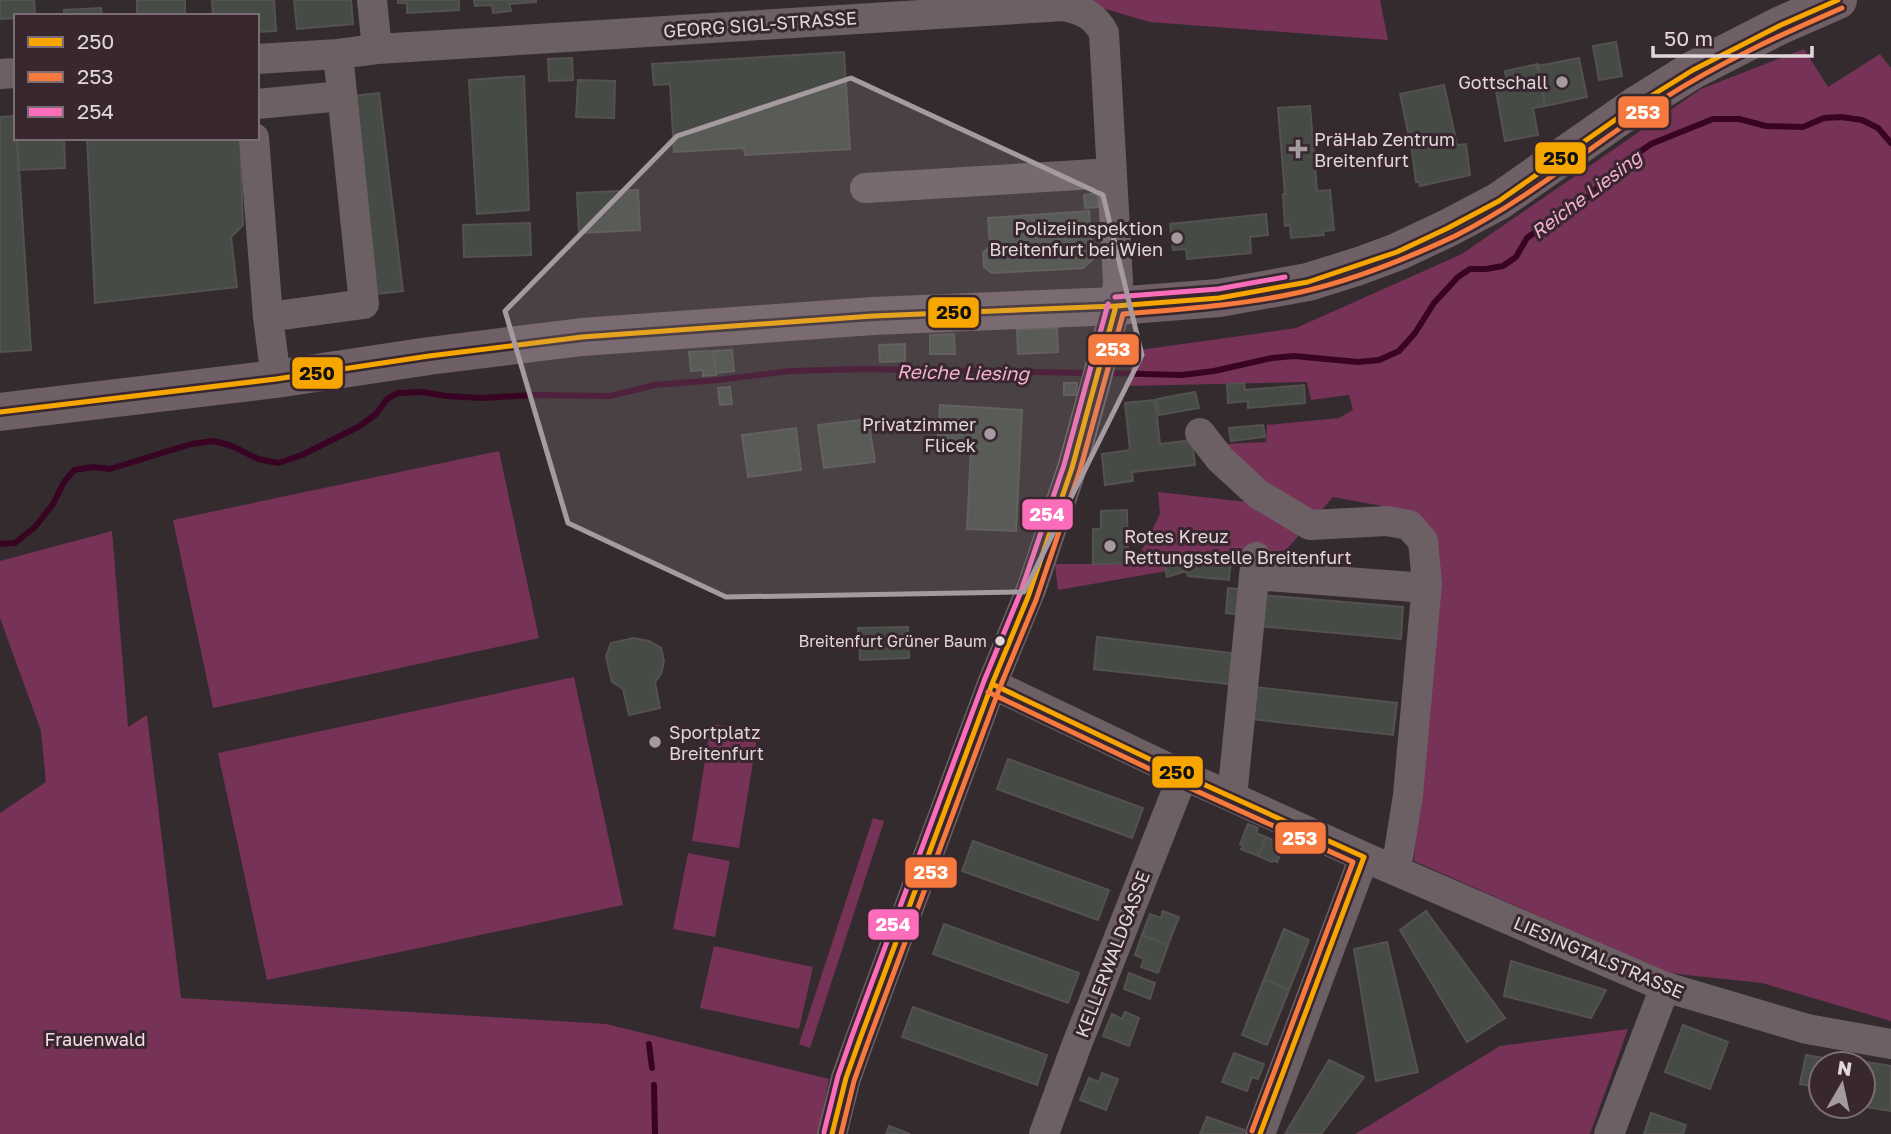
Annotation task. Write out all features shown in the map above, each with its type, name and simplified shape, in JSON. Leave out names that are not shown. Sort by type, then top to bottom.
[{"type":"main road","points":[[0,412],[276,379],[582,337],[873,316],[1116,306],[1219,298],[1308,282],[1397,251],[1499,201],[1635,106],[1693,70],[1781,25],[1838,0]]},
{"type":"street","points":[[372,0],[377,49]]},
{"type":"street","name":"GEORG SIGL-STRASSE","points":[[259,59],[377,49],[1064,6],[1079,9],[1100,24],[1104,33],[1112,173],[1118,281],[1116,306],[1072,468],[1031,587],[992,684],[845,1078],[832,1134]]},
{"type":"street","points":[[268,317],[364,304],[338,54]]},
{"type":"street","points":[[259,104],[342,96]]},
{"type":"street","points":[[254,140],[268,317],[276,379]]},
{"type":"street","points":[[865,188],[1112,173]]},
{"type":"street","points":[[1200,433],[1220,459],[1258,494],[1310,525],[1387,521],[1409,525],[1423,541],[1426,587],[1408,795],[1396,870]]},
{"type":"street","points":[[1232,797],[1255,566],[1426,587]]},
{"type":"street","name":"LIESINGTALSTRASSE","points":[[992,684],[1364,858],[1665,987],[1807,1029],[1891,1044]]},
{"type":"street","name":"KELLERWALDGASSE","points":[[1044,1134],[1183,775]]},
{"type":"street","points":[[1260,1134],[1364,858]]},
{"type":"street","points":[[1609,1134],[1665,987]]},
{"type":"highlighted area","points":[[851,78],[1103,195],[1142,355],[1024,592],[726,597],[568,523],[505,311],[677,136]]},
{"type":"green space","points":[[1074,0],[1380,0],[1388,40],[1150,22]]},
{"type":"green space","points":[[1804,49],[1828,87],[1880,54],[1891,68],[1891,1021],[1762,983],[1668,973],[1414,861],[1436,547],[1404,510],[1333,497],[1286,550],[1058,590],[1055,564],[1135,564],[1160,514],[1158,492],[1256,503],[1226,444],[1266,442],[1267,425],[1339,418],[1353,410],[1349,395],[1311,400],[1307,382],[1129,386],[1133,351],[1296,328],[1462,254],[1701,89]]},
{"type":"green space","points":[[499,451],[539,638],[213,708],[173,520]]},
{"type":"green space","name":"Frauenwald","points":[[112,531],[128,727],[147,715],[181,998],[606,1024],[829,1079],[818,1134],[0,1134],[0,813],[46,782],[41,731],[0,618],[0,561]]},
{"type":"green space","points":[[574,677],[623,905],[267,980],[218,753]]},
{"type":"green space","points":[[711,724],[758,731],[739,848],[692,841]]},
{"type":"green space","points":[[873,818],[884,821],[810,1048],[799,1044]]},
{"type":"green space","points":[[688,853],[730,861],[715,937],[673,929]]},
{"type":"green space","points":[[714,946],[813,967],[799,1029],[700,1008]]},
{"type":"green space","points":[[1628,1029],[1590,1134],[1355,1134],[1500,1046]]},
{"type":"building","points":[[0,0],[34,0],[35,14],[14,14],[14,18],[0,19]]},
{"type":"building","points":[[137,0],[185,0],[185,14],[137,14]]},
{"type":"building","points":[[212,0],[274,0],[276,31],[259,32],[259,14],[213,14]]},
{"type":"building","points":[[294,0],[351,0],[353,24],[297,29]]},
{"type":"building","points":[[398,0],[459,0],[459,10],[407,13],[407,3],[398,3]]},
{"type":"building","points":[[474,0],[536,2],[509,4],[511,11],[493,13],[492,5],[475,6]]},
{"type":"building","points":[[101,8],[102,14],[64,14],[64,10]]},
{"type":"building","points":[[1616,42],[1622,76],[1599,80],[1593,46]]},
{"type":"building","points":[[844,52],[850,149],[745,155],[744,148],[674,152],[670,84],[654,85],[652,64]]},
{"type":"building","points":[[572,58],[573,80],[549,81],[548,59]]},
{"type":"building","name":"Gottschall","points":[[1579,58],[1587,97],[1545,106],[1537,66]]},
{"type":"building","points":[[1538,64],[1545,106],[1533,108],[1538,135],[1505,141],[1495,85],[1507,83],[1505,71]]},
{"type":"building","points":[[524,76],[529,210],[477,214],[469,80]]},
{"type":"building","points":[[578,80],[615,81],[614,118],[576,117]]},
{"type":"building","points":[[1444,85],[1457,145],[1466,144],[1470,175],[1420,186],[1419,182],[1416,182],[1400,94]]},
{"type":"building","points":[[379,93],[403,291],[376,294],[352,96]]},
{"type":"building","name":"PräHab Zentrum Breitenfurt","points":[[1310,106],[1317,191],[1330,190],[1334,230],[1323,231],[1324,235],[1291,238],[1290,225],[1285,226],[1278,108]]},
{"type":"building","points":[[14,116],[31,350],[0,352],[0,117]]},
{"type":"building","points":[[17,140],[64,140],[65,168],[18,170]]},
{"type":"building","points":[[87,140],[240,140],[243,225],[231,237],[237,287],[95,303]]},
{"type":"building","points":[[638,190],[640,230],[579,233],[577,193]]},
{"type":"building","points":[[1097,193],[1098,207],[1085,208],[1084,195]]},
{"type":"building","points":[[1089,211],[1095,257],[1083,268],[992,273],[984,267],[983,253],[990,246],[988,218]]},
{"type":"building","points":[[1266,214],[1268,235],[1250,237],[1251,253],[1187,259],[1186,249],[1173,250],[1170,224]]},
{"type":"building","points":[[530,223],[531,255],[464,257],[463,225]]},
{"type":"building","points":[[1057,328],[1058,352],[1018,354],[1017,330]]},
{"type":"building","points":[[954,334],[955,354],[930,354],[930,335]]},
{"type":"building","points":[[905,344],[905,361],[880,362],[879,345]]},
{"type":"building","points":[[732,350],[734,371],[716,373],[713,351]]},
{"type":"building","points":[[713,351],[716,375],[703,376],[703,370],[691,371],[689,352]]},
{"type":"building","points":[[1064,383],[1077,383],[1076,395],[1064,395]]},
{"type":"building","points":[[1244,383],[1245,390],[1304,385],[1305,403],[1248,408],[1248,401],[1228,403],[1227,384]]},
{"type":"building","points":[[730,387],[732,404],[720,405],[718,388]]},
{"type":"building","points":[[1195,392],[1199,408],[1159,415],[1157,399]]},
{"type":"building","points":[[1155,400],[1160,444],[1192,440],[1195,465],[1132,472],[1133,481],[1105,485],[1102,454],[1130,450],[1125,403]]},
{"type":"building","points":[[940,405],[1022,410],[1016,531],[967,529],[971,450],[937,449]]},
{"type":"building","points":[[868,419],[875,462],[824,468],[818,425]]},
{"type":"building","points":[[1263,425],[1265,437],[1231,441],[1229,428]]},
{"type":"building","points":[[796,428],[801,470],[748,477],[742,435]]},
{"type":"building","name":"Rotes Kreuz Rettungsstelle Breitenfurt","points":[[1127,510],[1128,563],[1093,564],[1093,529],[1101,529],[1101,511]]},
{"type":"building","points":[[1183,556],[1186,571],[1167,577],[1164,561]]},
{"type":"building","points":[[1189,556],[1231,560],[1229,580],[1188,576],[1186,571]]},
{"type":"building","points":[[1228,588],[1246,590],[1243,615],[1226,613]]},
{"type":"building","points":[[1260,595],[1403,607],[1401,639],[1258,626]]},
{"type":"building","points":[[908,627],[909,658],[860,660],[858,628]]},
{"type":"building","points":[[1097,637],[1240,654],[1236,685],[1094,669]]},
{"type":"building","points":[[634,638],[649,641],[661,648],[664,661],[661,674],[655,682],[660,708],[629,715],[623,689],[612,682],[606,656],[611,643]]},
{"type":"building","points":[[1254,687],[1397,703],[1393,735],[1251,719]]},
{"type":"building","points":[[1008,759],[1143,808],[1132,838],[997,789]]},
{"type":"building","points":[[1248,824],[1258,828],[1256,833],[1266,837],[1258,856],[1241,849],[1243,846],[1240,844]]},
{"type":"building","points":[[1266,837],[1275,841],[1277,837],[1286,840],[1277,862],[1258,856]]},
{"type":"building","points":[[973,841],[1109,890],[1098,920],[962,871]]},
{"type":"building","points":[[1163,911],[1179,917],[1168,945],[1142,935],[1150,914],[1161,918]]},
{"type":"building","points":[[1426,911],[1505,1018],[1467,1042],[1400,930]]},
{"type":"building","points":[[944,924],[1079,973],[1068,1003],[933,954]]},
{"type":"building","points":[[1284,929],[1309,940],[1289,990],[1264,979]]},
{"type":"building","points":[[1142,935],[1168,945],[1158,973],[1141,967],[1144,959],[1135,955]]},
{"type":"building","points":[[1387,942],[1418,1072],[1376,1081],[1354,949]]},
{"type":"building","points":[[1511,961],[1606,990],[1591,1018],[1504,996]]},
{"type":"building","points":[[1129,973],[1155,983],[1150,999],[1124,989]]},
{"type":"building","points":[[1264,979],[1289,990],[1267,1045],[1242,1035]]},
{"type":"building","points":[[913,1007],[1047,1055],[1037,1085],[902,1037]]},
{"type":"building","points":[[1125,1012],[1139,1018],[1129,1046],[1103,1036],[1112,1014],[1122,1019]]},
{"type":"building","points":[[1683,1025],[1728,1042],[1710,1089],[1665,1072]]},
{"type":"building","points":[[1234,1053],[1264,1064],[1258,1079],[1252,1077],[1247,1091],[1222,1082]]},
{"type":"building","points":[[1806,1055],[1807,1055],[1807,1085],[1800,1084]]},
{"type":"building","points":[[1329,1060],[1364,1077],[1321,1134],[1285,1134]]},
{"type":"building","points":[[1877,1064],[1891,1066],[1891,1111],[1877,1109]]},
{"type":"building","points":[[1102,1073],[1118,1079],[1106,1110],[1080,1100],[1089,1078],[1099,1082]]},
{"type":"building","points":[[1651,1113],[1686,1125],[1683,1134],[1644,1134]]},
{"type":"building","points":[[1207,1117],[1244,1130],[1243,1134],[1200,1134]]},
{"type":"building","points":[[889,1126],[910,1134],[886,1134]]},
{"type":"waterway","name":"Reiche Liesing","points":[[1106,373],[1182,375],[1294,356],[1358,362],[1379,360],[1399,351],[1415,333],[1434,303],[1458,277],[1470,269],[1503,266],[1516,257],[1527,238],[1560,214],[1584,201],[1619,166],[1651,144],[1713,119],[1739,119],[1766,126],[1803,127],[1824,118],[1841,117],[1862,120],[1878,128],[1891,143]]},
{"type":"waterway","name":"Reiche Liesing","points":[[0,544],[15,543],[35,527],[74,470],[93,467],[110,469],[191,444],[214,441],[232,446],[258,459],[278,463],[302,455],[360,426],[376,414],[387,399],[398,393],[422,392],[482,398],[533,395],[610,396],[655,385],[790,371],[862,369],[1088,373]]},
{"type":"waterway","points":[[649,1044],[652,1068]]},
{"type":"waterway","points":[[654,1085],[655,1134]]},
{"type":"transit line","name":"250","points":[[0,412],[276,379],[582,337],[873,316],[1116,306],[1219,298],[1308,282],[1397,252],[1499,201],[1635,106],[1693,70],[1781,25],[1838,0]]},
{"type":"transit line","name":"253","points":[[841,1134],[854,1081],[868,1042],[1000,687],[1036,600],[1080,470],[1123,314],[1235,303],[1301,292],[1360,275],[1418,253],[1455,236],[1509,205],[1637,116],[1706,73],[1842,8]]},
{"type":"transit line","name":"254","points":[[1115,297],[1218,289],[1285,277]]},
{"type":"transit line","name":"254","points":[[824,1132],[838,1076],[852,1036],[984,681],[1020,594],[1064,465],[1108,304]]},
{"type":"transit line","name":"250","points":[[832,1134],[846,1078],[860,1039],[992,684],[1028,597],[1072,468],[1116,306]]},
{"type":"transit line","name":"250","points":[[992,684],[1364,857]]},
{"type":"transit line","name":"253","points":[[988,692],[1353,862],[1252,1131]]},
{"type":"transit line","name":"250","points":[[1260,1134],[1364,857]]},
{"type":"place","name":"Gottschall","points":[[1562,82]]},
{"type":"place","name":"PräHab Zentrum Breitenfurt","points":[[1298,149]]},
{"type":"place","name":"Polizeiinspektion Breitenfurt bei Wien","points":[[1177,238]]},
{"type":"place","name":"Privatzimmer Flicek","points":[[990,434]]},
{"type":"place","name":"Rotes Kreuz Rettungsstelle Breitenfurt","points":[[1110,546]]},
{"type":"place","name":"Breitenfurt Grüner Baum","points":[[1000,641]]},
{"type":"place","name":"Sportplatz Breitenfurt","points":[[655,742]]}]
